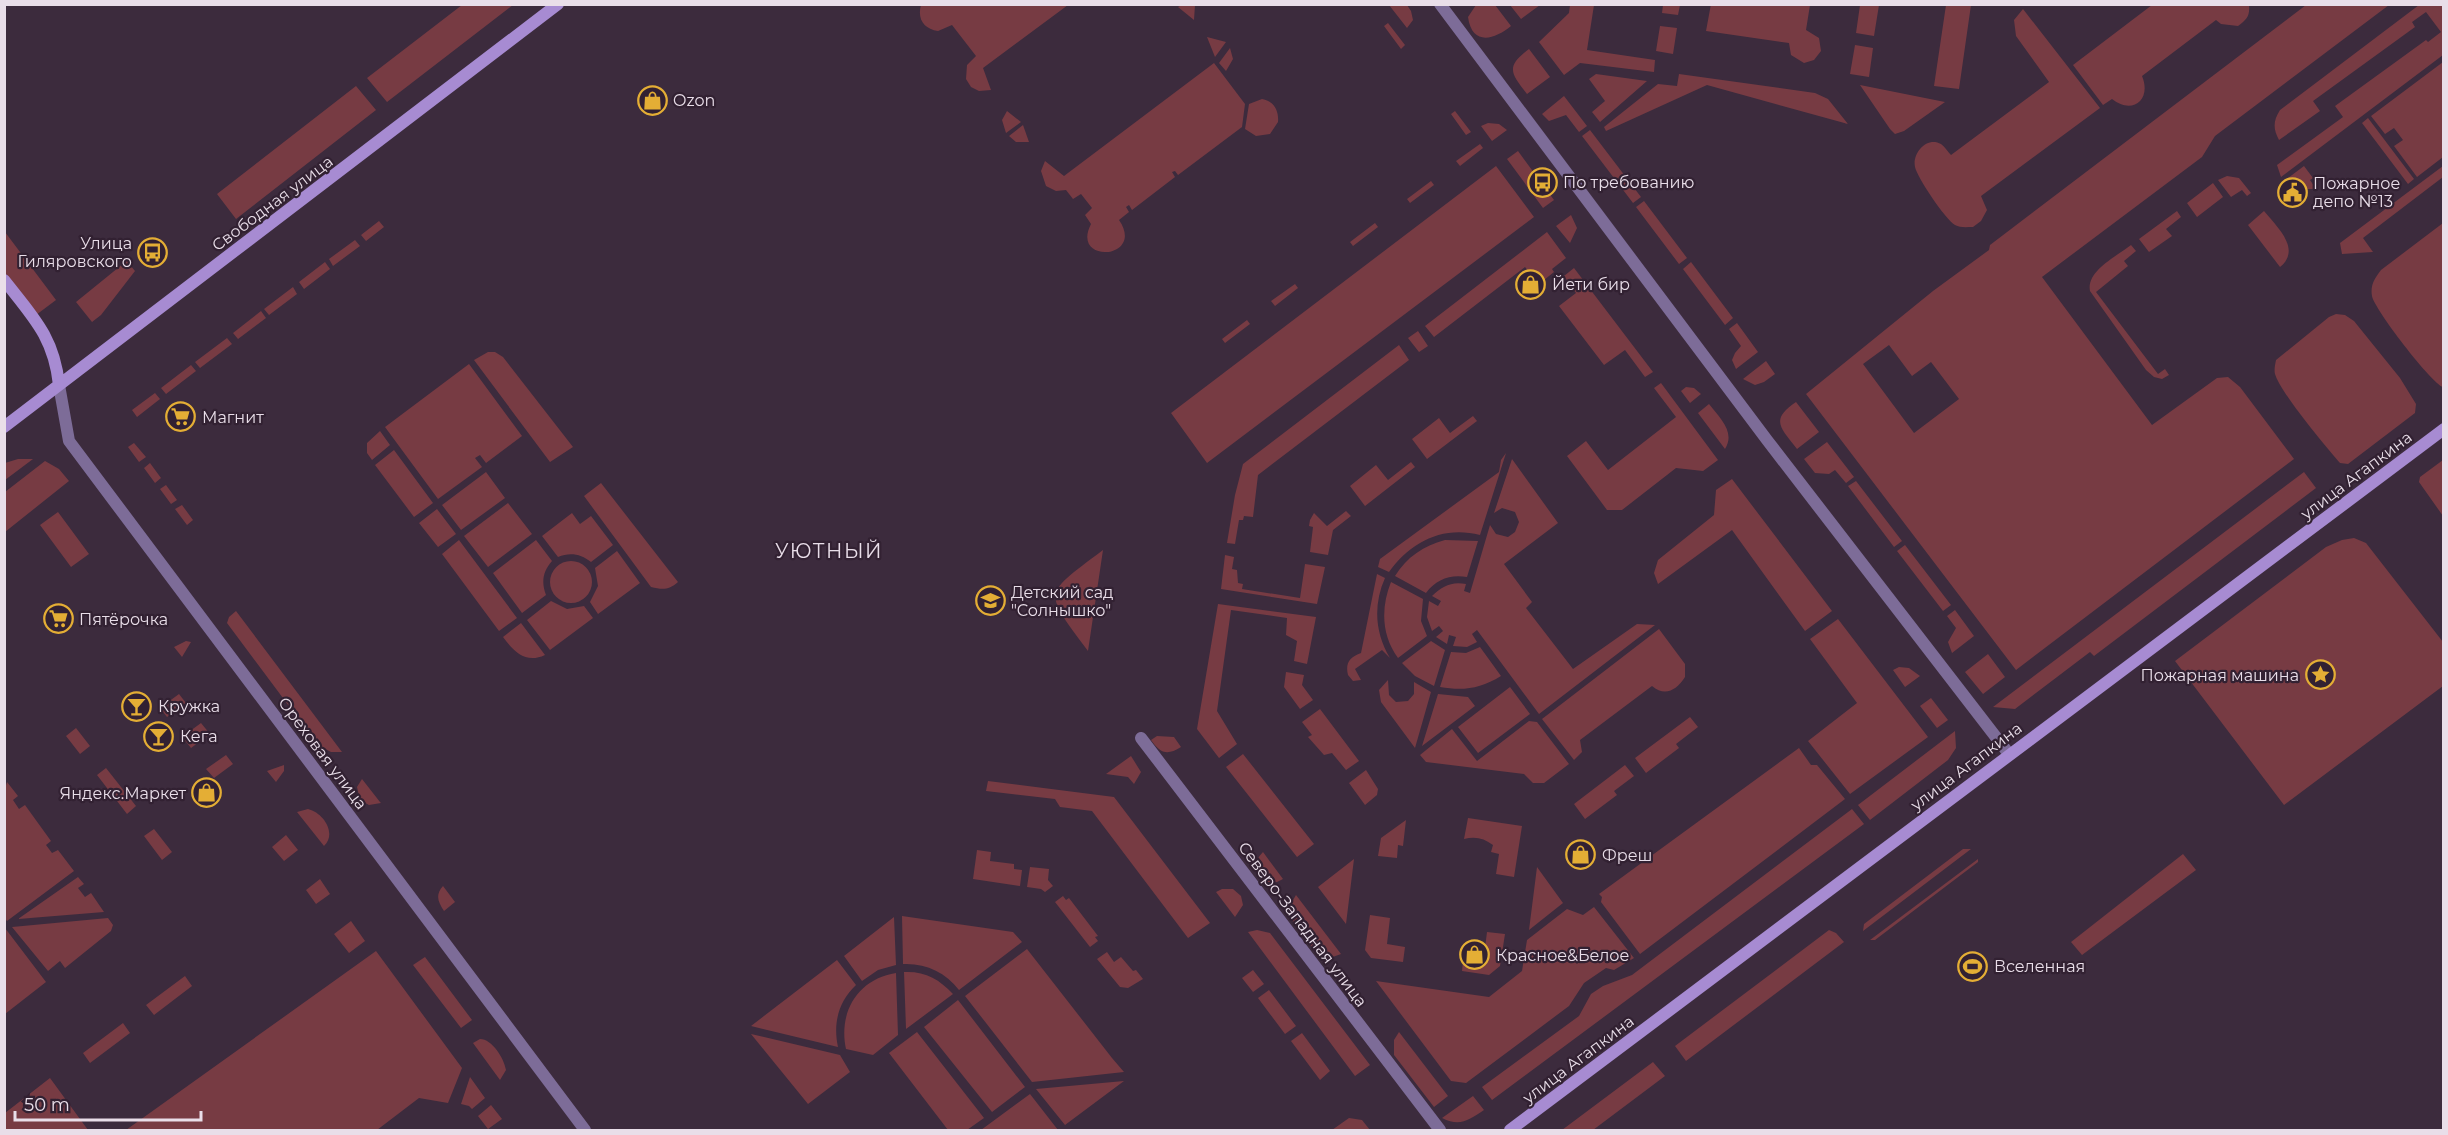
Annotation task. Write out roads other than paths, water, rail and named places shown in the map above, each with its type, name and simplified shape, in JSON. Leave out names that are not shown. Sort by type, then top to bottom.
[{"type":"main road","name":"Свободная улица","points":[[4,427],[558,4]]},
{"type":"main road","points":[[4,280],[47,335],[57,362],[59,385]]},
{"type":"main road","name":"улица Агапкина","points":[[1510,1131],[2444,429]]},
{"type":"street","points":[[1440,4],[1767,440],[2009,754]]},
{"type":"street","name":"Ореховая улица","points":[[59,385],[69,441],[585,1131]]},
{"type":"street","name":"Северо-Западная улица","points":[[1141,738],[1440,1131]]},
{"type":"place","name":"Ozon","points":[[652,100]]},
{"type":"place","name":"По требованию","points":[[1542,182]]},
{"type":"place","name":"Пожарное депо №13","points":[[2292,192]]},
{"type":"place","name":"Улица Гиляровского","points":[[153,252]]},
{"type":"place","name":"Йети бир","points":[[1531,284]]},
{"type":"place","name":"Магнит","points":[[181,417]]},
{"type":"place","name":"Детский сад \"Солнышко\"","points":[[990,601]]},
{"type":"place","name":"Пятёрочка","points":[[58,619]]},
{"type":"place","name":"Пожарная машина","points":[[2320,675]]},
{"type":"place","name":"Кружка","points":[[137,706]]},
{"type":"place","name":"Кега","points":[[159,736]]},
{"type":"place","name":"Яндекс.Маркет","points":[[207,793]]},
{"type":"place","name":"Фреш","points":[[1581,855]]},
{"type":"place","name":"Красное&Белое","points":[[1475,955]]},
{"type":"place","name":"Вселенная","points":[[1973,966]]},
{"type":"district","name":"УЮТНЫЙ","points":[[829,551]]}]
